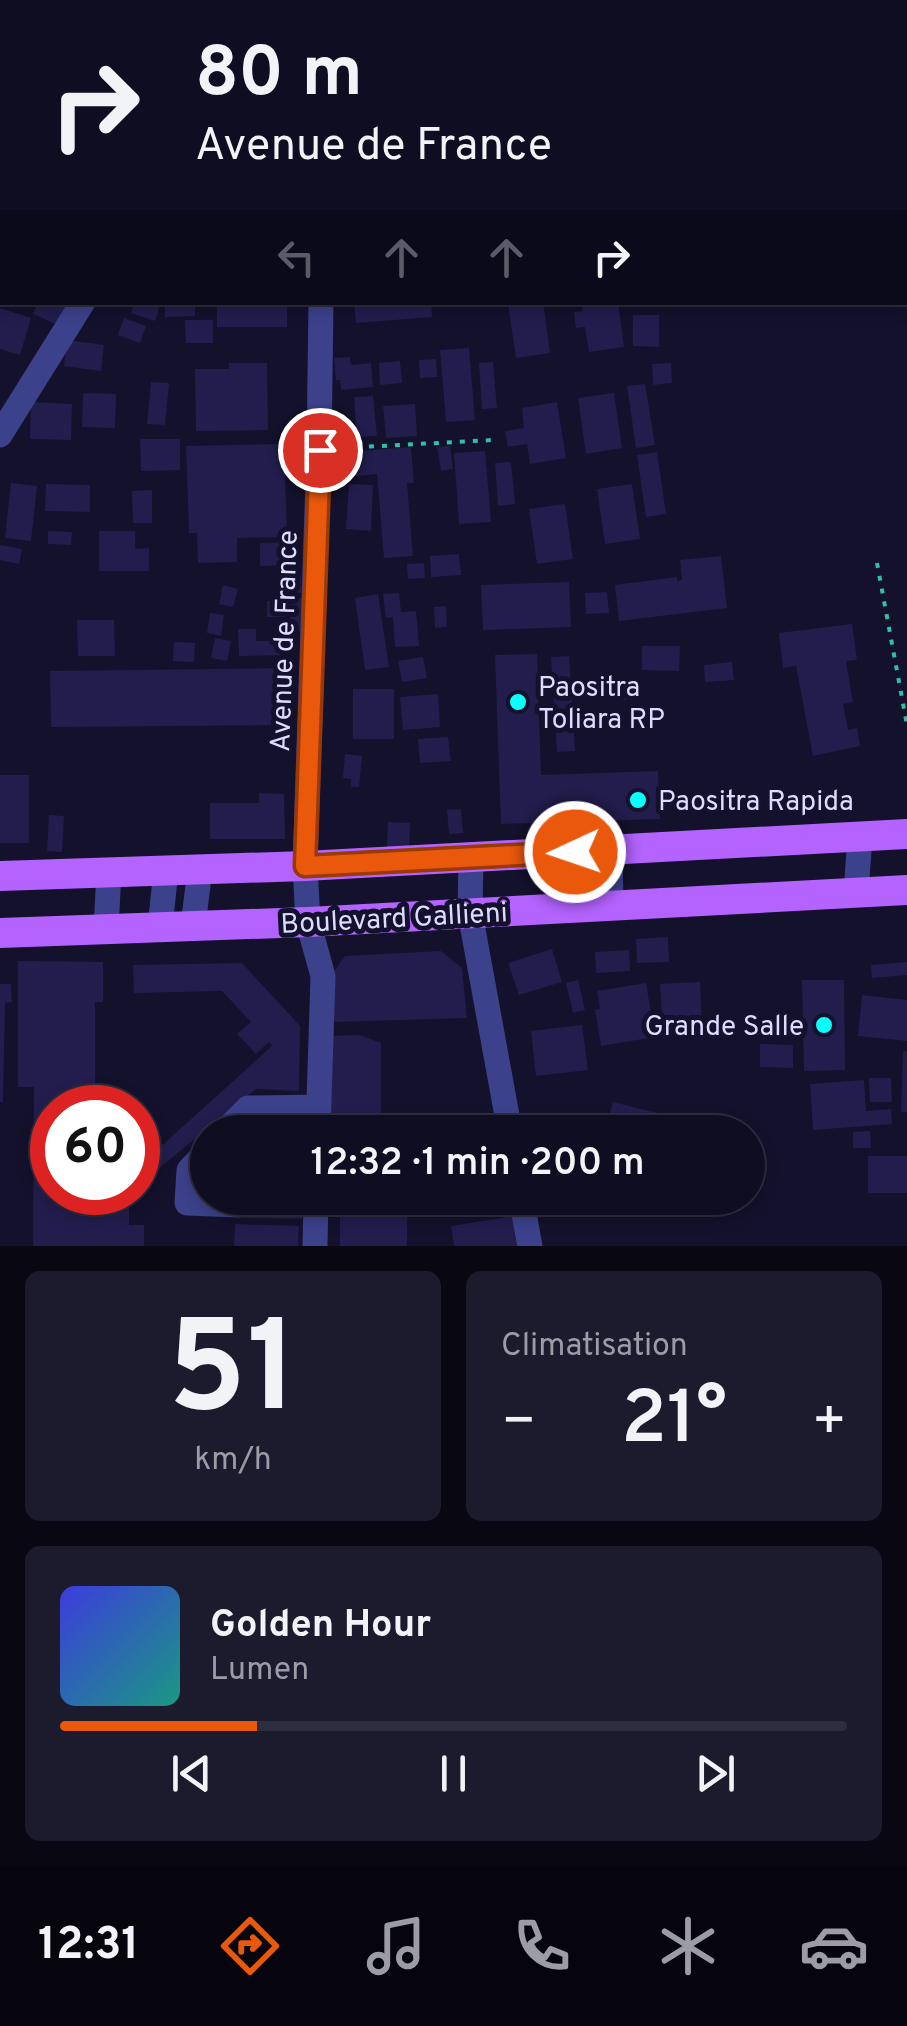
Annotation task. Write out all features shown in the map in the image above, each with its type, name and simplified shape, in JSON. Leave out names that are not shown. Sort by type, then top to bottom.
[{"type":"main road","name":"Boulevard Gallieni","points":[[0,876],[305,866],[907,834]]},
{"type":"main road","name":"Boulevard Gallieni","points":[[0,932],[308,922],[907,890]]},
{"type":"street","points":[[0,435],[81,305]]},
{"type":"street","name":"Avenue de France","points":[[318,1115],[323,976],[308,922],[305,866],[320,450],[320,305]]},
{"type":"street","points":[[856,892],[860,837]]},
{"type":"street","points":[[610,850],[611,906]]},
{"type":"street","points":[[471,857],[470,913],[507,1115]]},
{"type":"street","points":[[193,926],[200,869]]},
{"type":"street","points":[[160,927],[166,870]]},
{"type":"street","points":[[106,929],[109,872]]},
{"type":"street","points":[[241,1115],[248,1108],[289,1115]]},
{"type":"street","points":[[190,1168],[190,1203]]},
{"type":"street","points":[[315,1246],[316,1215]]},
{"type":"street","points":[[524,1215],[530,1246]]},
{"type":"path","points":[[320,450],[493,440]]},
{"type":"path","points":[[877,563],[907,725]]},
{"type":"building","points":[[37,305],[67,305],[58,325],[33,314]]},
{"type":"building","points":[[133,305],[160,305],[155,321],[131,313]]},
{"type":"building","points":[[165,305],[195,305],[195,316],[165,317]]},
{"type":"building","points":[[217,305],[287,307],[287,327],[217,327]]},
{"type":"building","points":[[354,305],[431,305],[432,317],[356,323]]},
{"type":"building","points":[[508,305],[543,305],[550,353],[516,358]]},
{"type":"building","points":[[582,305],[618,305],[624,347],[589,352],[585,327],[576,328],[574,312],[583,311]]},
{"type":"building","points":[[0,308],[31,318],[20,355],[0,349]]},
{"type":"building","points":[[633,315],[659,315],[659,347],[633,346]]},
{"type":"building","points":[[124,318],[146,326],[140,343],[118,335]]},
{"type":"building","points":[[185,320],[213,320],[213,343],[186,343]]},
{"type":"building","points":[[67,340],[104,345],[101,371],[64,366]]},
{"type":"building","points":[[469,348],[475,420],[446,422],[440,350]]},
{"type":"building","points":[[350,357],[351,365],[371,363],[373,387],[341,390],[334,358]]},
{"type":"building","points":[[436,359],[437,377],[420,378],[419,360]]},
{"type":"building","points":[[400,361],[402,383],[380,385],[379,363]]},
{"type":"building","points":[[493,362],[497,408],[482,409],[479,363]]},
{"type":"building","points":[[229,363],[267,363],[268,430],[196,431],[195,369],[229,369]]},
{"type":"building","points":[[671,363],[672,383],[653,385],[652,364]]},
{"type":"building","points":[[151,382],[169,383],[165,425],[147,424]]},
{"type":"building","points":[[645,384],[655,445],[636,448],[627,386]]},
{"type":"building","points":[[83,393],[116,394],[115,428],[82,427]]},
{"type":"building","points":[[614,393],[622,448],[586,454],[578,398]]},
{"type":"building","points":[[373,396],[377,436],[357,437],[354,397]]},
{"type":"building","points":[[31,402],[72,404],[71,440],[30,439]]},
{"type":"building","points":[[557,402],[566,458],[530,464],[527,444],[508,447],[505,431],[524,428],[522,408]]},
{"type":"building","points":[[415,404],[417,436],[386,438],[383,406]]},
{"type":"building","points":[[140,439],[180,439],[180,470],[141,471]]},
{"type":"building","points":[[284,444],[287,537],[237,538],[237,562],[198,563],[197,533],[189,533],[186,446]]},
{"type":"building","points":[[450,446],[453,469],[441,471],[437,447]]},
{"type":"building","points":[[411,447],[414,483],[407,483],[413,556],[384,558],[377,474],[348,477],[346,452]]},
{"type":"building","points":[[485,451],[491,522],[459,524],[454,453]]},
{"type":"building","points":[[657,452],[666,514],[646,517],[637,455]]},
{"type":"building","points":[[511,462],[515,504],[498,506],[495,463]]},
{"type":"building","points":[[11,483],[37,486],[31,541],[5,538]]},
{"type":"building","points":[[46,484],[90,485],[90,512],[45,511]]},
{"type":"building","points":[[349,484],[373,485],[371,531],[346,529]]},
{"type":"building","points":[[632,484],[640,539],[605,544],[597,489]]},
{"type":"building","points":[[152,490],[152,523],[133,523],[132,491]]},
{"type":"building","points":[[565,504],[573,559],[537,564],[529,509]]},
{"type":"building","points":[[48,531],[72,532],[71,545],[48,544]]},
{"type":"building","points":[[99,531],[135,531],[135,549],[149,548],[149,571],[99,571]]},
{"type":"building","points":[[295,542],[295,565],[260,566],[260,543]]},
{"type":"building","points":[[0,545],[22,549],[19,564],[0,560]]},
{"type":"building","points":[[459,554],[461,575],[431,577],[430,556]]},
{"type":"building","points":[[721,556],[727,608],[619,621],[615,585],[677,577],[677,581],[682,580],[680,560]]},
{"type":"building","points":[[424,563],[425,578],[408,579],[407,564]]},
{"type":"building","points":[[284,576],[301,576],[301,593],[284,593]]},
{"type":"building","points":[[569,582],[571,627],[483,630],[481,585]]},
{"type":"building","points":[[223,585],[238,589],[233,607],[219,604]]},
{"type":"building","points":[[607,592],[609,613],[586,614],[585,593]]},
{"type":"building","points":[[399,593],[401,612],[416,611],[419,646],[395,647],[393,617],[386,618],[383,594]]},
{"type":"building","points":[[378,594],[389,667],[365,670],[355,598]]},
{"type":"building","points":[[290,598],[304,598],[304,631],[290,631]]},
{"type":"building","points":[[267,601],[285,601],[286,617],[267,617]]},
{"type":"building","points":[[446,606],[447,627],[435,628],[434,607]]},
{"type":"building","points":[[210,613],[224,615],[221,636],[207,633]]},
{"type":"building","points":[[77,620],[114,620],[115,656],[78,656]]},
{"type":"building","points":[[852,624],[857,660],[846,661],[853,702],[843,704],[848,730],[857,728],[860,746],[813,756],[796,666],[783,668],[779,633]]},
{"type":"building","points":[[238,629],[256,629],[256,641],[287,641],[287,655],[239,656]]},
{"type":"building","points":[[215,638],[231,641],[227,661],[211,658]]},
{"type":"building","points":[[174,642],[195,643],[194,662],[173,661]]},
{"type":"building","points":[[642,646],[680,646],[679,671],[642,670]]},
{"type":"building","name":"Paositra Toliara RP","points":[[537,654],[541,775],[658,771],[660,819],[501,824],[495,655]]},
{"type":"building","points":[[569,656],[575,751],[557,752],[551,657]]},
{"type":"building","points":[[423,657],[427,678],[402,682],[398,661]]},
{"type":"building","points":[[732,662],[734,680],[705,682],[704,665]]},
{"type":"building","points":[[290,668],[291,725],[51,727],[50,671]]},
{"type":"building","points":[[636,678],[638,699],[617,701],[615,679]]},
{"type":"building","points":[[353,689],[394,689],[394,739],[353,739]]},
{"type":"building","points":[[438,694],[440,727],[403,730],[400,697]]},
{"type":"building","points":[[448,737],[451,761],[420,763],[418,739]]},
{"type":"building","points":[[345,754],[362,756],[359,787],[351,787],[351,779],[343,778]]},
{"type":"building","points":[[0,775],[29,775],[29,843],[0,843]]},
{"type":"building","points":[[259,793],[284,794],[285,839],[210,839],[210,803],[259,803]]},
{"type":"building","points":[[461,809],[463,833],[449,834],[447,810]]},
{"type":"building","points":[[49,815],[64,816],[62,852],[47,851]]},
{"type":"building","points":[[388,822],[410,823],[409,848],[387,847]]},
{"type":"building","points":[[668,937],[669,962],[637,963],[636,939]]},
{"type":"building","points":[[552,949],[562,982],[519,995],[508,963]]},
{"type":"building","points":[[629,950],[630,971],[596,973],[595,952]]},
{"type":"building","points":[[441,951],[462,968],[467,1018],[332,1022],[332,974],[345,956]]},
{"type":"building","points":[[18,961],[103,962],[103,1002],[95,1002],[95,1085],[18,1087]]},
{"type":"building","points":[[907,962],[907,975],[872,978],[871,965]]},
{"type":"building","points":[[242,963],[300,1026],[299,1091],[256,1089],[224,1115],[196,1115],[272,1046],[269,1042],[256,1054],[237,1034],[251,1022],[222,991],[134,993],[133,965]]},
{"type":"building","points":[[578,980],[585,1010],[573,1013],[566,983]]},
{"type":"building","name":"Grande Salle","points":[[802,980],[844,980],[845,1070],[804,1071]]},
{"type":"building","points":[[700,982],[702,1031],[663,1032],[660,984]]},
{"type":"building","points":[[646,983],[655,1037],[601,1046],[595,1010],[600,1009],[597,991]]},
{"type":"building","points":[[0,984],[11,984],[12,1002],[5,1003],[3,1102],[0,1102]]},
{"type":"building","points":[[862,995],[907,1000],[907,1041],[858,1036]]},
{"type":"building","points":[[582,1025],[588,1070],[536,1076],[531,1031]]},
{"type":"building","points":[[360,1035],[381,1043],[381,1115],[330,1115],[328,1036]]},
{"type":"building","points":[[760,1044],[793,1045],[793,1068],[760,1067]]},
{"type":"building","points":[[903,1051],[907,1051],[907,1112],[901,1112]]},
{"type":"building","points":[[869,1078],[891,1078],[892,1102],[870,1102]]},
{"type":"building","points":[[864,1080],[866,1111],[891,1109],[892,1124],[813,1130],[810,1084]]},
{"type":"building","points":[[613,1102],[666,1115],[610,1115]]},
{"type":"building","points":[[190,1120],[190,1143],[160,1168],[160,1147]]},
{"type":"building","points":[[870,1131],[871,1148],[853,1148],[853,1132]]},
{"type":"building","points":[[868,1156],[907,1156],[907,1193],[868,1193]]},
{"type":"building","points":[[33,1215],[129,1215],[129,1225],[144,1225],[144,1246],[33,1246]]},
{"type":"building","points":[[243,1215],[302,1215],[302,1219]]},
{"type":"building","points":[[340,1215],[407,1215],[407,1246],[340,1246]]},
{"type":"building","points":[[519,1215],[525,1246],[454,1246],[451,1226]]},
{"type":"building","points":[[235,1224],[299,1226],[298,1246],[234,1246]]},
{"type":"place","name":"Paositra Toliara RP","points":[[518,702]]},
{"type":"place","name":"Paositra Rapida","points":[[638,800]]},
{"type":"place","name":"Grande Salle","points":[[824,1025]]},
{"type":"route","points":[[320,450],[305,866],[575,852]]}]
